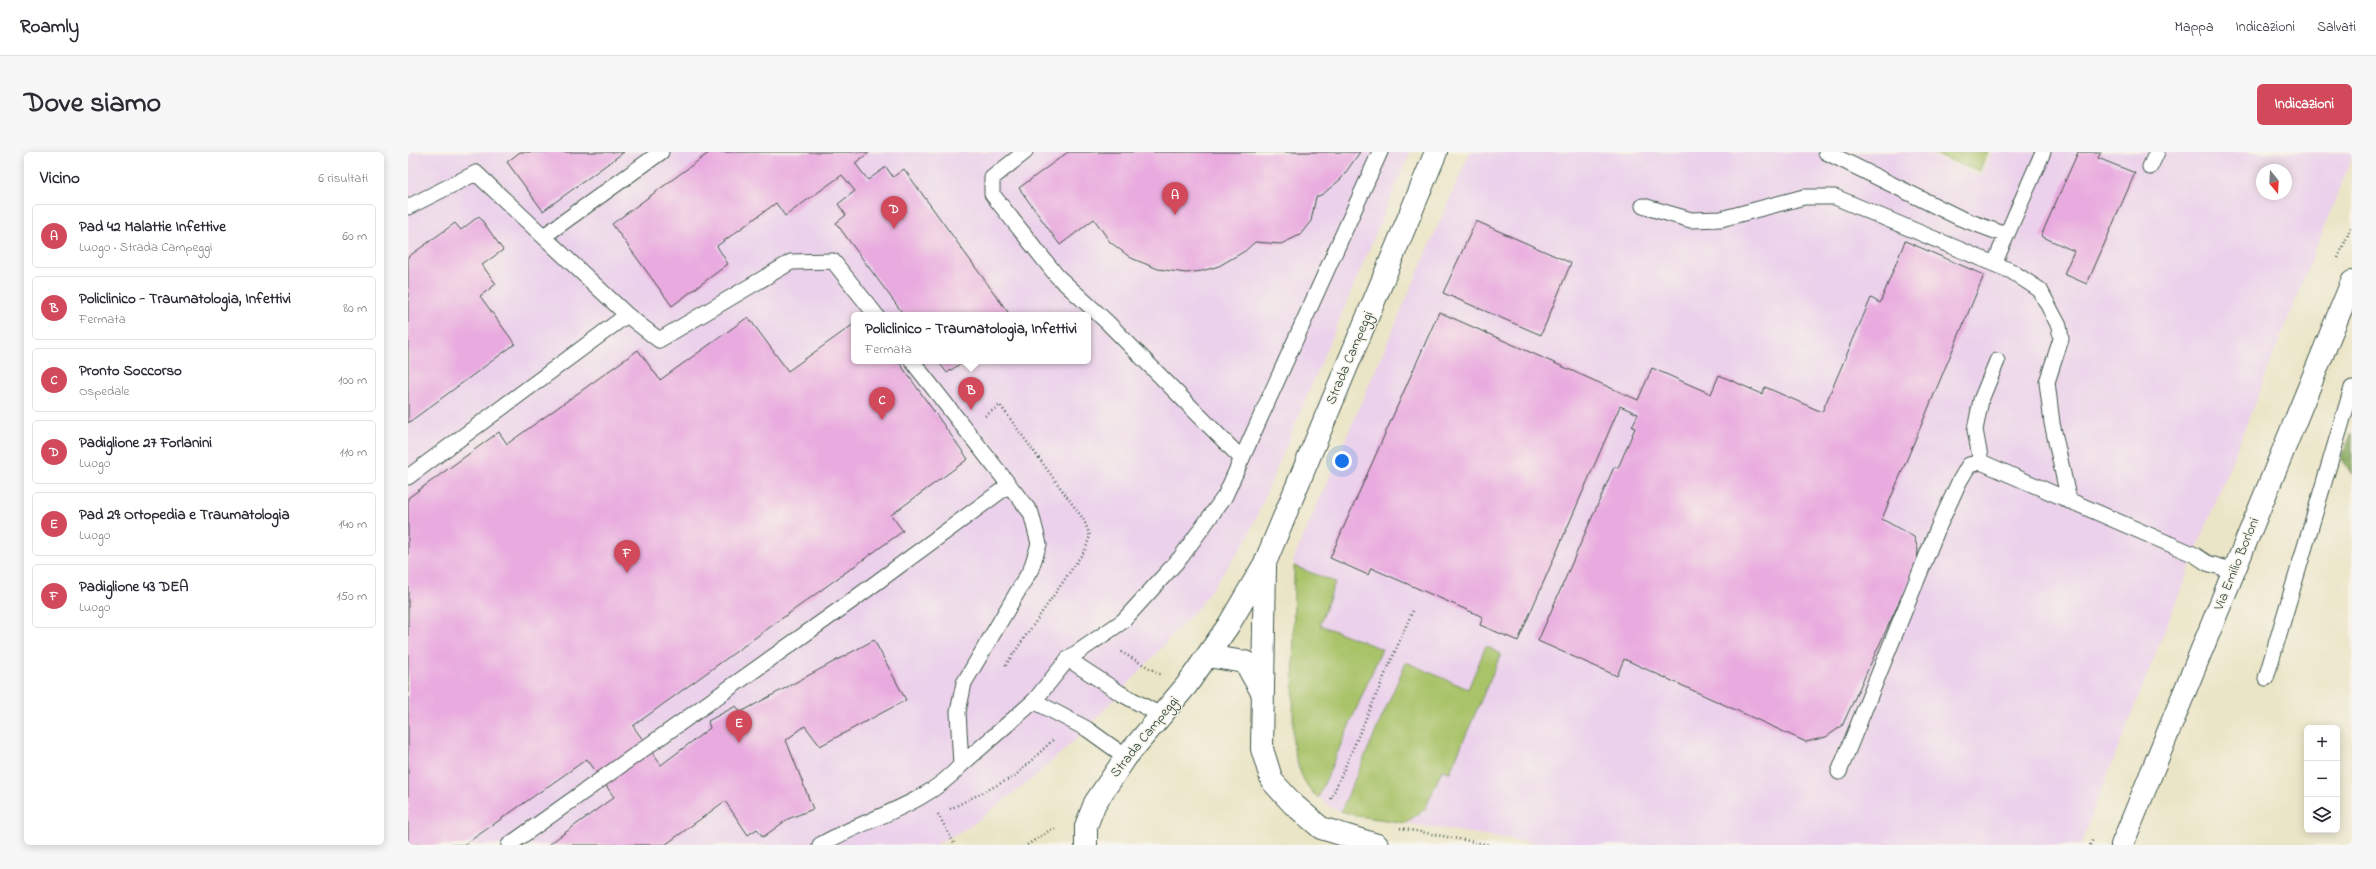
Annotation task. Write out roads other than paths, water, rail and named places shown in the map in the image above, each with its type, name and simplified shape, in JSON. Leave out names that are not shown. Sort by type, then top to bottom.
[{"type":"street","name":"Strada Campeggi","points":[[1086,836],[1095,803],[1126,757],[1186,686],[1228,626],[1265,563],[1436,152]]},
{"type":"street","name":"Via Emilio Borloni","points":[[2122,845],[2234,571],[2351,294]]},
{"type":"street","name":"Strada Campeggi","points":[[1263,694],[1265,563]]},
{"type":"street","points":[[1207,656],[1245,662],[1263,694],[1262,749],[1272,780],[1292,804],[1321,828],[1377,845]]},
{"type":"lane","points":[[544,236],[661,152]]},
{"type":"lane","points":[[1025,152],[992,178],[992,194],[1057,276],[1107,322],[1242,459]]},
{"type":"lane","points":[[820,845],[841,833],[922,797],[948,779],[961,765],[1034,701],[1068,659],[1123,621],[1181,557],[1225,496],[1380,152]]},
{"type":"lane","points":[[1826,152],[1960,218],[2006,235]]},
{"type":"lane","points":[[1994,264],[2042,152]]},
{"type":"lane","points":[[2150,167],[2157,152]]},
{"type":"lane","points":[[408,207],[476,173],[627,314],[659,340],[791,262],[833,261],[874,312]]},
{"type":"lane","points":[[1643,206],[1691,220],[1721,219],[1804,197],[1835,197],[2011,271],[2040,290],[2059,326],[2061,339],[2047,382],[2052,422],[2069,501]]},
{"type":"lane","points":[[408,477],[627,314]]},
{"type":"lane","points":[[1981,462],[1975,430],[1981,400],[1997,361]]},
{"type":"lane","points":[[914,364],[1031,513],[1039,544],[1031,569],[964,683],[958,712],[961,765]]},
{"type":"lane","points":[[2266,678],[2352,388]]},
{"type":"lane","points":[[1839,772],[1959,482],[1970,465],[1981,462],[2195,555],[2207,563],[2234,571]]},
{"type":"lane","points":[[509,845],[850,602],[1009,485]]},
{"type":"lane","points":[[1068,659],[1120,693],[1162,716]]},
{"type":"lane","points":[[1034,701],[1072,722],[1126,757]]},
{"type":"place","name":"Pad 42 Malattie Infettive","points":[[1175,215]]},
{"type":"place","name":"Padiglione 27 Forlanini","points":[[894,229]]},
{"type":"place","name":"Policlinico - Traumatologia, Infettivi","points":[[971,410]]},
{"type":"place","name":"Pronto Soccorso","points":[[882,420]]},
{"type":"place","name":"Padiglione 43 DEA","points":[[627,573]]},
{"type":"place","name":"Pad 29: Ortopedia e Traumatologia","points":[[739,743]]}]
